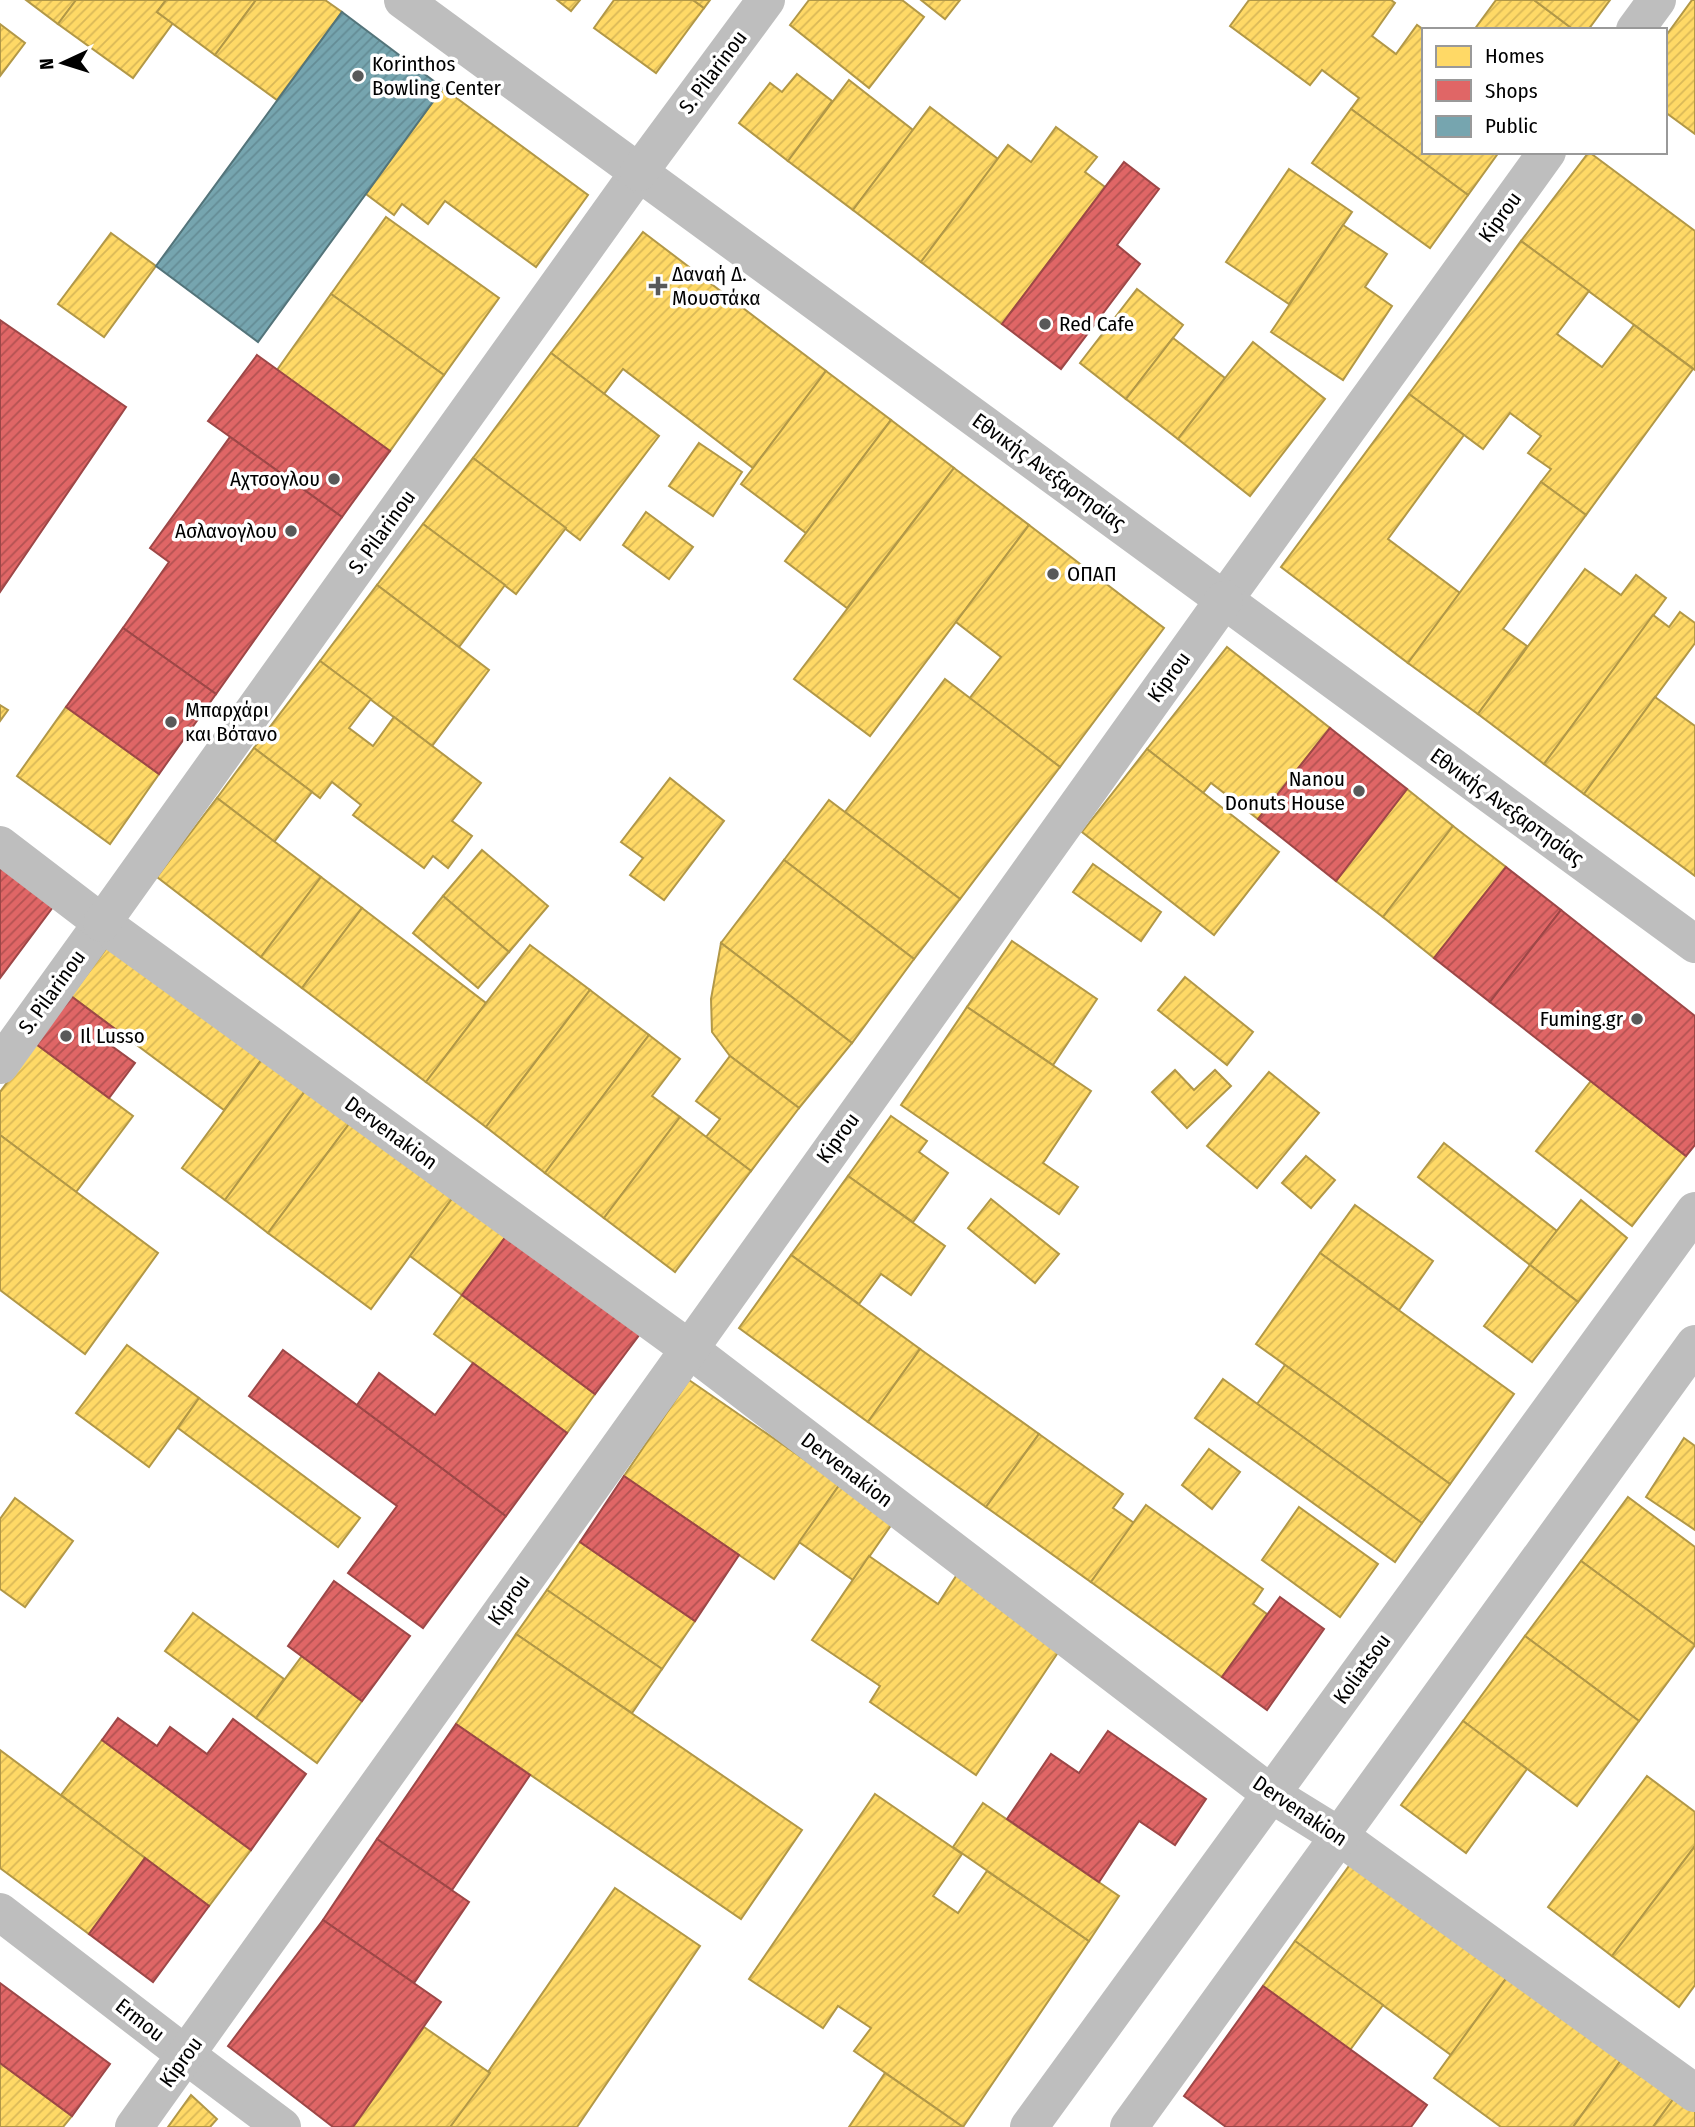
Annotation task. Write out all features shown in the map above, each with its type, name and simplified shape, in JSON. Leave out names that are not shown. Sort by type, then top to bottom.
[{"type":"street","name":"Εθνικής Ανεξαρτησίας","points":[[403,0],[1695,944]]},
{"type":"street","name":"S. Pilarinou","points":[[0,1065],[766,0]]},
{"type":"street","points":[[1636,28],[1657,0]]},
{"type":"street","name":"Kiprou","points":[[134,2127],[688,1348],[1546,154]]},
{"type":"street","name":"Dervenakion","points":[[0,845],[102,923],[688,1348],[1271,1794],[1339,1836],[1695,2094]]},
{"type":"street","name":"Koliatsou","points":[[1029,2127],[1695,1211]]},
{"type":"street","points":[[1129,2127],[1695,1343]]},
{"type":"street","name":"Ermou","points":[[0,1912],[282,2127]]},
{"type":"building: Homes","points":[[26,0],[76,0],[58,24]]},
{"type":"building: Homes","points":[[76,0],[166,0],[157,12],[173,23],[133,78],[58,24]]},
{"type":"building: Homes","points":[[166,0],[256,0],[215,55],[157,12]]},
{"type":"building: Homes","points":[[256,0],[325,0],[342,12],[277,100],[215,55]]},
{"type":"building: Homes","points":[[557,0],[580,0],[571,11]]},
{"type":"building: Homes","points":[[614,0],[693,0],[704,8],[656,73],[594,28]]},
{"type":"building: Homes","points":[[693,0],[710,0],[704,8]]},
{"type":"building: Homes","points":[[809,0],[902,0],[924,17],[869,88],[790,25]]},
{"type":"building: Homes","points":[[921,0],[960,0],[945,19]]},
{"type":"building: Homes","points":[[1249,0],[1391,0],[1395,3],[1372,36],[1396,54],[1417,25],[1422,29],[1422,154],[1498,154],[1468,195],[1351,109],[1359,98],[1322,70],[1310,85],[1230,26]]},
{"type":"building: Homes","points":[[1496,0],[1534,0],[1571,28],[1475,28]]},
{"type":"building: Homes","points":[[1534,0],[1610,0],[1589,28],[1571,28]]},
{"type":"building: Homes","points":[[1692,0],[1695,0],[1695,134],[1667,113],[1667,34]]},
{"type":"building: Homes","points":[[0,24],[25,43],[0,76]]},
{"type":"building: Homes","points":[[797,74],[832,101],[788,161],[739,123],[770,83],[782,92]]},
{"type":"building: Homes","points":[[849,80],[913,130],[853,210],[788,161]]},
{"type":"building: Homes","points":[[443,88],[588,195],[536,267],[445,201],[428,224],[402,204],[394,215],[366,194]]},
{"type":"building: Homes","points":[[930,107],[998,159],[921,262],[853,210]]},
{"type":"building: Homes","points":[[1351,109],[1468,195],[1430,248],[1312,163]]},
{"type":"building: Homes","points":[[1056,127],[1097,157],[1085,172],[1105,187],[1002,324],[921,262],[1008,145],[1031,162]]},
{"type":"building: Homes","points":[[1587,154],[1592,154],[1695,231],[1695,370],[1521,241]]},
{"type":"building: Homes","points":[[1289,169],[1352,212],[1289,304],[1226,262]]},
{"type":"building: Homes","points":[[386,217],[499,298],[444,375],[331,294]]},
{"type":"building: Homes","points":[[1343,225],[1387,254],[1365,287],[1392,306],[1343,380],[1271,332]]},
{"type":"building: Homes","points":[[643,232],[826,371],[753,468],[623,369],[604,394],[551,353]]},
{"type":"building: Homes","points":[[111,233],[156,266],[104,337],[58,304]]},
{"type":"building: Homes","points":[[1521,241],[1589,291],[1557,334],[1602,367],[1634,325],[1693,369],[1586,515],[1541,482],[1551,469],[1528,453],[1541,436],[1510,413],[1483,449],[1409,394]]},
{"type":"building: Homes","points":[[1137,289],[1183,325],[1126,399],[1080,363]]},
{"type":"building: Homes","points":[[331,294],[444,375],[390,451],[277,370]]},
{"type":"building: Homes","points":[[1173,338],[1225,378],[1178,439],[1126,399]]},
{"type":"building: Homes","points":[[1253,342],[1325,399],[1250,496],[1178,439]]},
{"type":"building: Homes","points":[[551,353],[659,436],[580,540],[473,458]]},
{"type":"building: Homes","points":[[826,371],[891,420],[806,533],[741,484]]},
{"type":"building: Homes","points":[[1409,394],[1464,435],[1388,539],[1460,593],[1408,663],[1281,567]]},
{"type":"building: Homes","points":[[891,420],[954,468],[847,608],[785,561]]},
{"type":"building: Homes","points":[[699,443],[742,472],[713,516],[669,486]]},
{"type":"building: Homes","points":[[473,458],[566,528],[516,594],[423,524]]},
{"type":"building: Homes","points":[[954,468],[1029,525],[870,736],[794,679]]},
{"type":"building: Homes","points":[[1541,482],[1586,515],[1503,629],[1527,646],[1478,714],[1408,663]]},
{"type":"building: Homes","points":[[646,512],[693,547],[669,579],[623,545]]},
{"type":"building: Homes","points":[[423,524],[505,585],[459,647],[377,585]]},
{"type":"building: Homes","points":[[1029,525],[1164,628],[1060,767],[969,699],[1001,657],[956,622]]},
{"type":"building: Homes","points":[[1585,569],[1621,595],[1636,575],[1666,598],[1544,764],[1478,714]]},
{"type":"building: Homes","points":[[377,585],[489,670],[432,746],[320,661]]},
{"type":"building: Homes","points":[[1680,612],[1695,623],[1695,643],[1584,794],[1544,764],[1653,615],[1669,627]]},
{"type":"building: Homes","points":[[1227,647],[1330,728],[1258,819],[1211,783],[1203,793],[1147,749]]},
{"type":"building: Homes","points":[[320,661],[371,699],[349,728],[373,746],[394,717],[481,783],[452,821],[472,836],[448,868],[433,856],[424,868],[353,815],[361,805],[332,782],[320,798],[254,748]]},
{"type":"building: Homes","points":[[945,679],[1060,767],[960,899],[845,812]]},
{"type":"building: Homes","points":[[1655,697],[1695,726],[1695,876],[1584,794]]},
{"type":"building: Homes","points":[[0,705],[8,710],[0,721]]},
{"type":"building: Homes","points":[[66,707],[159,774],[110,844],[17,776]]},
{"type":"building: Homes","points":[[254,748],[312,792],[274,842],[217,798]]},
{"type":"building: Homes","points":[[1147,749],[1279,852],[1214,935],[1082,832]]},
{"type":"building: Homes","points":[[670,778],[724,821],[664,900],[630,875],[643,858],[621,842]]},
{"type":"building: Homes","points":[[1407,789],[1453,826],[1383,917],[1336,881]]},
{"type":"building: Homes","points":[[217,798],[321,877],[261,957],[157,877]]},
{"type":"building: Homes","points":[[829,800],[960,899],[914,959],[784,860]]},
{"type":"building: Homes","points":[[1453,826],[1506,867],[1434,958],[1383,917]]},
{"type":"building: Homes","points":[[482,850],[548,906],[509,952],[443,896]]},
{"type":"building: Homes","points":[[784,860],[914,959],[852,1043],[721,943]]},
{"type":"building: Homes","points":[[1093,864],[1161,912],[1141,941],[1073,892]]},
{"type":"building: Homes","points":[[321,877],[362,908],[302,988],[261,957]]},
{"type":"building: Homes","points":[[443,896],[509,952],[478,988],[413,933]]},
{"type":"building: Homes","points":[[362,908],[486,1003],[426,1082],[302,988]]},
{"type":"building: Homes","points":[[112,941],[265,1055],[224,1110],[71,996]]},
{"type":"building: Homes","points":[[1012,941],[1097,999],[1053,1065],[967,1007]]},
{"type":"building: Homes","points":[[721,943],[852,1043],[799,1108],[730,1056],[712,1032],[711,999]]},
{"type":"building: Homes","points":[[530,945],[590,990],[486,1127],[426,1082]]},
{"type":"building: Homes","points":[[1185,977],[1253,1032],[1227,1065],[1158,1010]]},
{"type":"building: Homes","points":[[590,990],[649,1035],[545,1173],[486,1127]]},
{"type":"building: Homes","points":[[967,1007],[1091,1091],[1043,1163],[1078,1187],[1059,1214],[901,1105]]},
{"type":"building: Homes","points":[[649,1035],[680,1059],[652,1096],[680,1117],[604,1218],[545,1173]]},
{"type":"building: Homes","points":[[36,1044],[133,1116],[76,1192],[0,1135],[0,1092]]},
{"type":"building: Homes","points":[[265,1055],[308,1087],[225,1200],[182,1168]]},
{"type":"building: Homes","points":[[730,1056],[799,1108],[751,1171],[706,1137],[720,1119],[696,1101]]},
{"type":"building: Homes","points":[[1175,1070],[1194,1090],[1215,1070],[1231,1086],[1187,1128],[1152,1092]]},
{"type":"building: Homes","points":[[1269,1072],[1319,1113],[1257,1188],[1207,1146]]},
{"type":"building: Homes","points":[[1591,1081],[1686,1156],[1632,1226],[1536,1151]]},
{"type":"building: Homes","points":[[308,1087],[352,1120],[268,1233],[225,1200]]},
{"type":"building: Homes","points":[[891,1116],[927,1141],[919,1152],[948,1173],[913,1222],[848,1176]]},
{"type":"building: Homes","points":[[680,1117],[751,1171],[675,1272],[604,1218]]},
{"type":"building: Homes","points":[[352,1120],[454,1196],[371,1309],[268,1233]]},
{"type":"building: Homes","points":[[0,1135],[158,1253],[85,1354],[0,1290]]},
{"type":"building: Homes","points":[[1444,1143],[1557,1231],[1530,1265],[1418,1177]]},
{"type":"building: Homes","points":[[1306,1156],[1335,1180],[1311,1208],[1282,1183]]},
{"type":"building: Homes","points":[[848,1176],[945,1246],[911,1295],[881,1274],[859,1304],[791,1255]]},
{"type":"building: Homes","points":[[454,1196],[507,1235],[462,1295],[410,1256]]},
{"type":"building: Homes","points":[[991,1199],[1059,1254],[1035,1283],[968,1228]]},
{"type":"building: Homes","points":[[1581,1200],[1627,1238],[1578,1302],[1530,1265]]},
{"type":"building: Homes","points":[[1355,1205],[1433,1261],[1399,1310],[1320,1253]]},
{"type":"building: Homes","points":[[1320,1253],[1514,1394],[1450,1484],[1256,1344]]},
{"type":"building: Homes","points":[[791,1255],[920,1349],[868,1422],[739,1328]]},
{"type":"building: Homes","points":[[1530,1265],[1578,1302],[1532,1362],[1484,1326]]},
{"type":"building: Homes","points":[[462,1295],[595,1394],[567,1433],[434,1334]]},
{"type":"building: Homes","points":[[127,1345],[199,1398],[149,1467],[76,1413]]},
{"type":"building: Homes","points":[[920,1349],[1039,1434],[986,1507],[868,1422]]},
{"type":"building: Homes","points":[[1285,1365],[1450,1484],[1422,1523],[1257,1404]]},
{"type":"building: Homes","points":[[1223,1379],[1422,1523],[1395,1562],[1195,1418]]},
{"type":"building: Homes","points":[[689,1380],[840,1484],[774,1579],[624,1476]]},
{"type":"building: Homes","points":[[199,1398],[360,1518],[338,1547],[178,1428]]},
{"type":"building: Homes","points":[[1039,1434],[1123,1494],[1113,1508],[1134,1523],[1091,1582],[986,1507]]},
{"type":"building: Homes","points":[[1684,1438],[1695,1446],[1695,1530],[1646,1497]]},
{"type":"building: Homes","points":[[1209,1449],[1240,1472],[1212,1509],[1182,1485]]},
{"type":"building: Homes","points":[[840,1484],[894,1521],[853,1580],[799,1542]]},
{"type":"building: Homes","points":[[1628,1497],[1695,1547],[1695,1645],[1581,1561]]},
{"type":"building: Homes","points":[[15,1498],[73,1541],[25,1607],[0,1589],[0,1519]]},
{"type":"building: Homes","points":[[1146,1505],[1263,1589],[1253,1604],[1267,1614],[1222,1677],[1091,1582]]},
{"type":"building: Homes","points":[[1299,1507],[1378,1564],[1340,1617],[1262,1560]]},
{"type":"building: Homes","points":[[580,1542],[695,1621],[662,1669],[547,1590]]},
{"type":"building: Homes","points":[[869,1556],[938,1604],[958,1573],[1063,1645],[976,1775],[870,1702],[880,1686],[812,1640]]},
{"type":"building: Homes","points":[[1581,1561],[1695,1645],[1639,1721],[1525,1636]]},
{"type":"building: Homes","points":[[547,1590],[662,1669],[632,1713],[516,1634]]},
{"type":"building: Homes","points":[[193,1613],[284,1679],[256,1718],[165,1651]]},
{"type":"building: Homes","points":[[516,1634],[802,1830],[741,1919],[456,1724]]},
{"type":"building: Homes","points":[[1525,1636],[1639,1721],[1577,1806],[1463,1721]]},
{"type":"building: Homes","points":[[302,1656],[362,1701],[317,1763],[256,1718]]},
{"type":"building: Homes","points":[[1463,1721],[1527,1769],[1466,1853],[1401,1805]]},
{"type":"building: Homes","points":[[102,1740],[251,1850],[209,1906],[61,1795]]},
{"type":"building: Homes","points":[[0,1750],[145,1858],[89,1934],[0,1868]]},
{"type":"building: Homes","points":[[1647,1776],[1695,1812],[1695,1846],[1612,1956],[1548,1907]]},
{"type":"building: Homes","points":[[875,1794],[962,1854],[933,1896],[958,1913],[987,1871],[1089,1941],[963,2127],[854,2051],[871,2028],[838,2006],[823,2028],[749,1979]]},
{"type":"building: Homes","points":[[983,1803],[1119,1896],[1089,1941],[953,1847]]},
{"type":"building: Homes","points":[[1695,1846],[1695,1985],[1679,2007],[1612,1956]]},
{"type":"building: Homes","points":[[1354,1859],[1510,1973],[1451,2055],[1295,1941]]},
{"type":"building: Homes","points":[[615,1888],[700,1946],[577,2127],[450,2127]]},
{"type":"building: Homes","points":[[1295,1941],[1383,2005],[1350,2050],[1263,1986]]},
{"type":"building: Homes","points":[[1510,1973],[1624,2056],[1573,2127],[1501,2127],[1434,2078]]},
{"type":"building: Homes","points":[[424,2027],[490,2073],[450,2127],[353,2127]]},
{"type":"building: Homes","points":[[1624,2056],[1677,2094],[1653,2127],[1573,2127]]},
{"type":"building: Homes","points":[[0,2063],[72,2116],[63,2127],[0,2127]]},
{"type":"building: Homes","points":[[885,2073],[963,2127],[849,2127]]},
{"type":"building: Homes","points":[[1677,2094],[1695,2107],[1695,2127],[1653,2127]]},
{"type":"building: Homes","points":[[191,2095],[217,2119],[210,2127],[168,2127]]},
{"type":"building: Shops","points":[[1124,162],[1159,189],[1117,245],[1140,264],[1061,369],[1002,324]]},
{"type":"building: Shops","points":[[0,320],[126,407],[0,592]]},
{"type":"building: Shops","points":[[257,355],[390,451],[342,517],[208,421]]},
{"type":"building: Shops","points":[[230,437],[342,517],[216,694],[123,628],[169,562],[150,548]]},
{"type":"building: Shops","points":[[123,628],[216,694],[159,774],[66,707]]},
{"type":"building: Shops","points":[[1330,728],[1407,789],[1336,881],[1258,819]]},
{"type":"building: Shops","points":[[0,862],[56,903],[0,978]]},
{"type":"building: Shops","points":[[1506,867],[1561,910],[1490,1002],[1434,958]]},
{"type":"building: Shops","points":[[1561,910],[1695,1016],[1695,1145],[1686,1156],[1490,1002]]},
{"type":"building: Shops","points":[[71,996],[119,1032],[109,1044],[135,1063],[109,1098],[36,1044]]},
{"type":"building: Shops","points":[[507,1235],[640,1334],[595,1394],[462,1295]]},
{"type":"building: Shops","points":[[283,1350],[506,1516],[423,1628],[348,1573],[397,1506],[249,1396]]},
{"type":"building: Shops","points":[[473,1363],[567,1433],[506,1516],[357,1405],[379,1373],[435,1415]]},
{"type":"building: Shops","points":[[624,1476],[739,1555],[695,1621],[580,1542]]},
{"type":"building: Shops","points":[[334,1581],[410,1636],[362,1701],[288,1646]]},
{"type":"building: Shops","points":[[1280,1597],[1324,1629],[1267,1710],[1222,1677]]},
{"type":"building: Shops","points":[[118,1718],[157,1746],[170,1727],[207,1754],[233,1719],[306,1774],[251,1850],[102,1740]]},
{"type":"building: Shops","points":[[456,1724],[530,1775],[452,1890],[377,1839]]},
{"type":"building: Shops","points":[[1108,1731],[1206,1799],[1175,1845],[1139,1821],[1099,1882],[1007,1819],[1051,1754],[1079,1773]]},
{"type":"building: Shops","points":[[377,1839],[469,1902],[414,1983],[323,1920]]},
{"type":"building: Shops","points":[[145,1858],[209,1906],[153,1982],[89,1934]]},
{"type":"building: Shops","points":[[323,1920],[441,2002],[353,2127],[333,2127],[228,2046]]},
{"type":"building: Shops","points":[[0,1983],[110,2064],[72,2116],[0,2063]]},
{"type":"building: Shops","points":[[1263,1986],[1427,2105],[1411,2127],[1226,2127],[1184,2096]]},
{"type":"building: Public","points":[[342,12],[443,88],[258,342],[156,266]]},
{"type":"place","name":"Korinthos Bowling Center","points":[[358,76]]},
{"type":"place","name":"Δαναή Δ. Μουστάκα","points":[[658,286]]},
{"type":"place","name":"Red Cafe","points":[[1045,324]]},
{"type":"place","name":"Αχτσογλου","points":[[334,479]]},
{"type":"place","name":"Ασλανογλου","points":[[291,531]]},
{"type":"place","name":"ΟΠΑΠ","points":[[1053,574]]},
{"type":"place","name":"Μπαρχάρι και Βὀτανο","points":[[171,722]]},
{"type":"place","name":"Nanou Donuts House","points":[[1359,791]]},
{"type":"place","name":"Fuming.gr","points":[[1637,1019]]},
{"type":"place","name":"Il Lusso","points":[[66,1036]]}]
